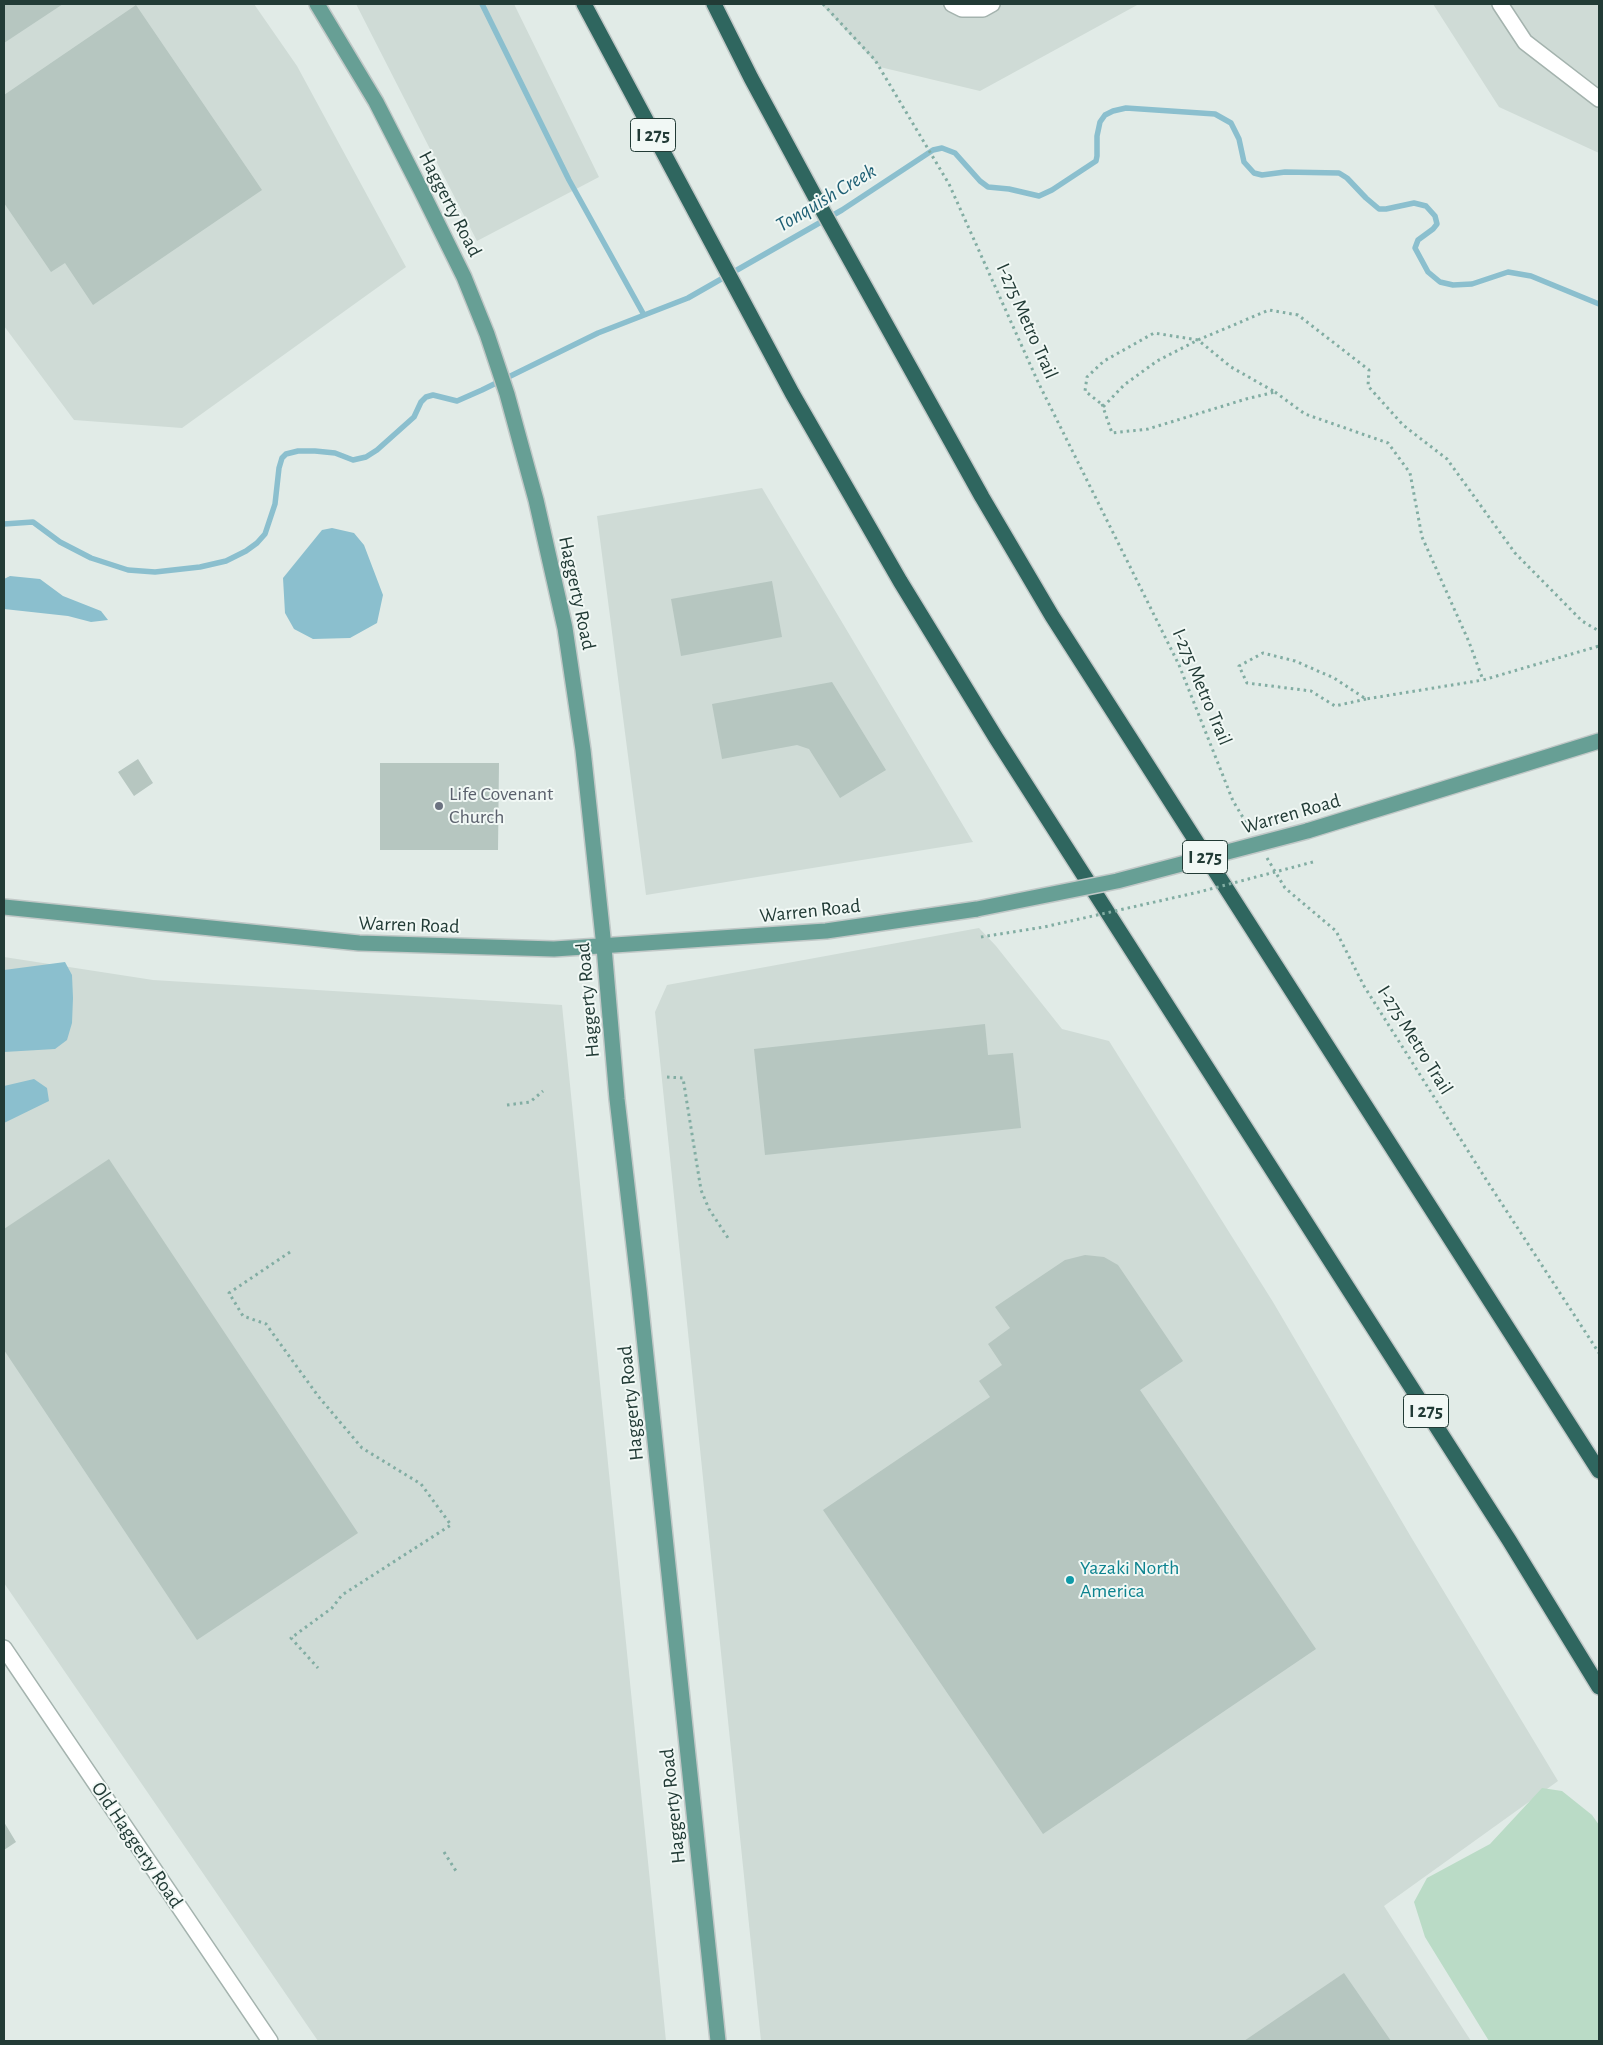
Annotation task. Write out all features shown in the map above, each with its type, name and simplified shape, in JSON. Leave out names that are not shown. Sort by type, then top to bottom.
[{"type":"highway","name":"I 275","points":[[584,4],[722,266],[792,393],[895,572],[996,738],[1509,1540],[1599,1687]]},
{"type":"highway","name":"I 275","points":[[714,4],[751,78],[819,204],[982,497],[1052,616],[1599,1472]]},
{"type":"main road","name":"Haggerty Road","points":[[317,4],[376,102],[464,277],[508,394],[536,500],[565,628],[582,750],[604,947],[617,1099],[639,1289],[718,2041]]},
{"type":"main road","name":"Warren Road","points":[[4,908],[379,945],[554,949],[826,931],[977,909],[1117,881],[1307,831],[1599,741]]},
{"type":"street","points":[[952,4],[962,10],[983,9],[992,4]]},
{"type":"street","points":[[1500,4],[1525,42],[1599,99]]},
{"type":"street","name":"Old Haggerty Road","points":[[4,1648],[270,2041]]},
{"type":"path","name":"I-275 Metro Trail","points":[[823,4],[875,60],[921,134],[949,184],[1038,382],[1179,666],[1234,801],[1252,833]]},
{"type":"path","points":[[1102,404],[1104,406],[1124,384],[1156,361],[1198,340],[1269,310],[1298,315],[1369,370],[1368,386],[1403,425],[1446,459],[1515,553],[1582,622],[1599,631]]},
{"type":"path","points":[[1275,392],[1148,429],[1112,433],[1102,404],[1085,391],[1087,377],[1104,361],[1154,333],[1198,340],[1231,368],[1275,392],[1305,414],[1388,443],[1410,473],[1422,538],[1483,680]]},
{"type":"path","points":[[1366,699],[1334,678],[1294,661],[1263,653],[1239,666],[1246,683],[1311,691],[1335,706],[1366,699],[1483,680],[1599,646]]},
{"type":"path","name":"I-275 Metro Trail","points":[[1266,857],[1285,888],[1336,931],[1364,986],[1487,1181],[1599,1353]]},
{"type":"path","points":[[981,938],[1044,927],[1189,894],[1313,862]]},
{"type":"path","points":[[667,1078],[683,1078],[701,1190],[708,1209],[728,1238]]},
{"type":"path","points":[[507,1106],[530,1102],[543,1091]]},
{"type":"path","points":[[290,1252],[229,1293],[243,1316],[266,1324],[318,1396],[362,1448],[421,1484],[451,1524],[342,1595],[332,1608],[291,1638],[318,1668]]},
{"type":"path","points":[[444,1852],[456,1871]]},
{"type":"shaded area","points":[[4,4],[254,4],[297,66],[406,267],[182,428],[74,420],[4,326]]},
{"type":"shaded area","points":[[356,4],[514,4],[599,177],[477,241]]},
{"type":"shaded area","points":[[821,4],[1139,4],[980,91],[880,67]]},
{"type":"shaded area","points":[[1433,4],[1599,4],[1599,153],[1499,107]]},
{"type":"shaded area","points":[[762,488],[973,842],[646,895],[597,516]]},
{"type":"shaded area","points":[[979,928],[996,946],[1062,1029],[1109,1041],[1273,1302],[1411,1537],[1558,1781],[1384,1906],[1471,2041],[761,2041],[655,1012],[667,985]]},
{"type":"shaded area","points":[[4,957],[153,980],[562,1005],[666,2041],[318,2041],[4,1583]]},
{"type":"green space","points":[[1542,1788],[1562,1791],[1592,1815],[1599,1825],[1599,2041],[1489,2041],[1425,1937],[1414,1902],[1427,1878],[1490,1844]]},
{"type":"water","points":[[332,528],[354,533],[364,545],[383,595],[377,623],[350,638],[313,639],[294,629],[285,613],[283,578],[322,530]]},
{"type":"water","points":[[10,576],[40,579],[63,596],[101,611],[108,620],[91,622],[68,616],[4,609],[4,579]]},
{"type":"water","points":[[65,962],[72,975],[73,998],[72,1023],[67,1040],[55,1049],[4,1052],[4,970]]},
{"type":"water","points":[[34,1079],[47,1088],[49,1101],[4,1123],[4,1086]]},
{"type":"building","points":[[4,4],[63,4],[4,43]]},
{"type":"building","points":[[136,5],[262,190],[93,305],[65,263],[51,272],[4,203],[4,95]]},
{"type":"building","points":[[772,581],[782,637],[681,656],[671,599]]},
{"type":"building","points":[[832,682],[886,770],[840,798],[809,749],[797,745],[722,759],[712,704]]},
{"type":"building","points":[[138,759],[153,783],[134,796],[118,772]]},
{"type":"building","name":"Life Covenant Church","points":[[380,763],[499,763],[498,850],[380,850]]},
{"type":"building","points":[[985,1024],[988,1055],[1013,1053],[1021,1128],[765,1155],[754,1049]]},
{"type":"building","points":[[109,1159],[358,1533],[197,1640],[4,1350],[4,1229]]},
{"type":"building","name":"Yazaki North America","points":[[1085,1255],[1104,1257],[1118,1265],[1183,1361],[1140,1390],[1316,1649],[1043,1834],[823,1510],[990,1397],[979,1381],[1002,1365],[988,1344],[1010,1328],[995,1307],[1065,1260]]},
{"type":"building","points":[[4,1822],[16,1842],[4,1850]]},
{"type":"building","points":[[1344,1973],[1391,2041],[1244,2041]]},
{"type":"waterway","points":[[482,4],[569,180],[644,315]]},
{"type":"waterway","name":"Tonquish Creek","points":[[4,524],[33,522],[60,542],[91,558],[128,570],[155,572],[200,567],[226,561],[246,551],[265,534],[275,504],[279,468],[282,458],[286,454],[298,451],[315,451],[335,453],[353,460],[366,457],[377,450],[414,417],[421,402],[426,397],[433,395],[457,401],[598,333],[688,298],[842,210],[933,150],[942,148],[955,153],[980,181],[988,187],[1009,189],[1039,196],[1052,190],[1096,161],[1097,136],[1100,122],[1105,115],[1126,108],[1215,114],[1231,123],[1239,139],[1244,162],[1254,173],[1262,175],[1285,172],[1339,173],[1347,178],[1379,209],[1414,203],[1426,206],[1435,216],[1437,224],[1418,240],[1415,248],[1428,272],[1440,282],[1453,285],[1472,284],[1508,272],[1531,276],[1599,304]]},
{"type":"place","name":"Life Covenant Church","points":[[439,806]]},
{"type":"place","name":"Yazaki North America","points":[[1070,1580]]}]
